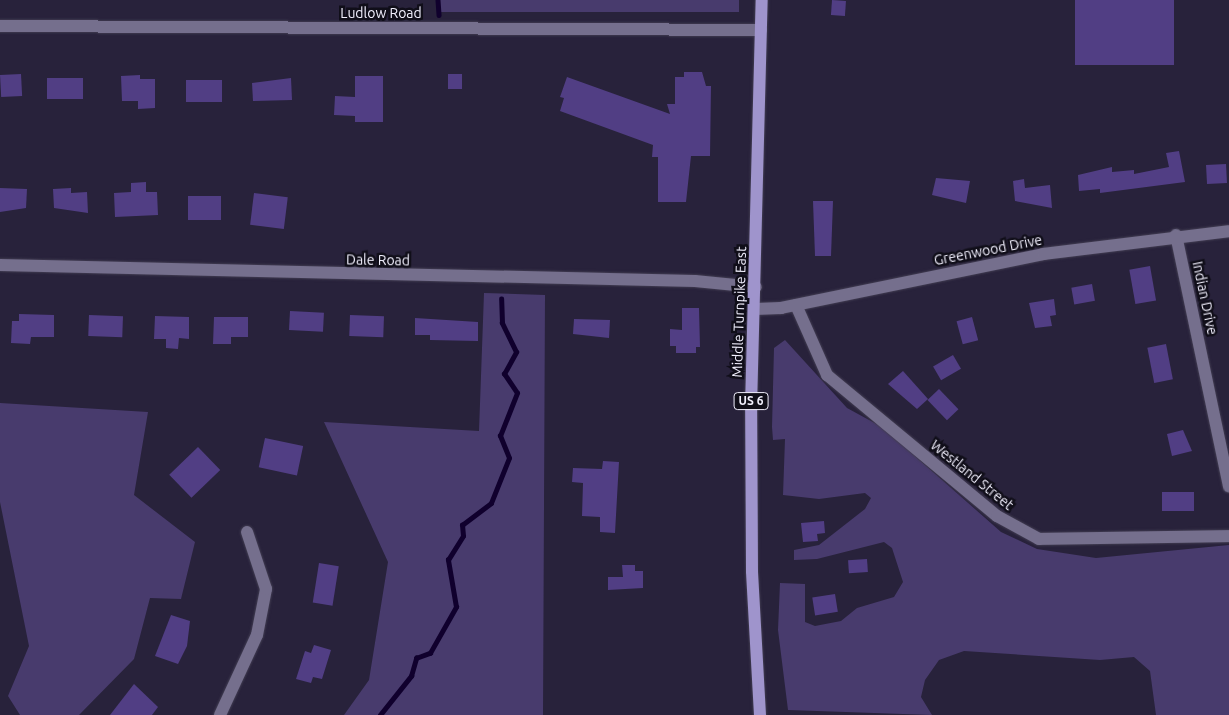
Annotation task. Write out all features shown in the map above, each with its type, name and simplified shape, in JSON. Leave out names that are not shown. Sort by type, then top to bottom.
[{"type":"main road","name":"Middle Turnpike East","points":[[760,715],[752,571],[755,309],[762,0]]},
{"type":"street","name":"Ludlow Road","points":[[0,26],[761,30]]},
{"type":"street","name":"Greenwood Drive","points":[[755,309],[796,305],[1033,256],[1176,234],[1229,231]]},
{"type":"street","name":"Indian Drive","points":[[1176,234],[1229,486]]},
{"type":"street","name":"Dale Road","points":[[0,265],[695,281],[756,286]]},
{"type":"street","name":"Westland Street","points":[[796,305],[828,375],[997,516],[1038,539],[1229,536]]},
{"type":"street","points":[[220,715],[257,636],[266,589],[247,532]]},
{"type":"shaded area","points":[[440,0],[739,0],[739,12],[440,12]]},
{"type":"shaded area","points":[[484,293],[545,295],[543,715],[344,715],[369,680],[388,562],[324,422],[479,431]]},
{"type":"shaded area","points":[[785,340],[847,408],[882,427],[1001,532],[1037,549],[1096,558],[1229,545],[1229,715],[1156,715],[1150,671],[1134,657],[1100,660],[964,651],[939,660],[925,680],[921,697],[932,715],[788,710],[778,630],[780,583],[805,584],[805,622],[815,626],[841,621],[857,608],[894,597],[903,582],[892,548],[884,542],[817,559],[794,560],[794,550],[819,545],[865,509],[871,498],[865,493],[819,499],[783,495],[785,439],[773,440],[772,427],[774,348]]},
{"type":"shaded area","points":[[0,403],[148,412],[134,495],[195,542],[181,599],[150,598],[134,659],[79,715],[20,715],[8,696],[29,646],[0,502]]},
{"type":"building","points":[[832,0],[846,1],[845,16],[831,15]]},
{"type":"building","points":[[1075,0],[1174,0],[1174,65],[1075,65]]},
{"type":"building","points":[[684,72],[702,72],[706,86],[711,86],[710,156],[691,156],[686,202],[658,202],[658,157],[652,157],[653,145],[560,111],[564,98],[560,97],[567,77],[670,114],[667,104],[675,104],[675,77],[684,77]]},
{"type":"building","points":[[21,74],[22,96],[1,97],[0,75]]},
{"type":"building","points":[[448,74],[462,74],[462,89],[448,89]]},
{"type":"building","points":[[140,75],[140,79],[155,79],[155,108],[138,109],[138,101],[122,101],[121,76]]},
{"type":"building","points":[[355,76],[383,76],[383,122],[355,122],[355,116],[334,115],[335,96],[355,97]]},
{"type":"building","points":[[47,78],[83,78],[83,99],[47,99]]},
{"type":"building","points":[[291,78],[292,100],[253,101],[252,83]]},
{"type":"building","points":[[186,80],[222,80],[222,102],[186,102]]},
{"type":"building","points":[[1179,151],[1185,182],[1100,193],[1100,189],[1079,191],[1078,175],[1112,167],[1112,172],[1134,170],[1134,174],[1169,167],[1166,153]]},
{"type":"building","points":[[1226,164],[1227,183],[1207,184],[1206,165]]},
{"type":"building","points":[[936,178],[970,181],[966,203],[932,195]]},
{"type":"building","points":[[1024,179],[1025,188],[1050,185],[1052,208],[1015,201],[1013,181]]},
{"type":"building","points":[[146,182],[146,192],[157,192],[158,215],[115,217],[114,193],[131,192],[131,183]]},
{"type":"building","points":[[0,188],[27,189],[26,208],[0,212]]},
{"type":"building","points":[[71,188],[71,193],[87,192],[88,213],[54,208],[53,189]]},
{"type":"building","points":[[254,193],[288,197],[284,229],[250,225]]},
{"type":"building","points":[[188,196],[221,196],[221,220],[188,220]]},
{"type":"building","points":[[813,201],[833,201],[831,256],[815,256]]},
{"type":"building","points":[[1150,266],[1156,300],[1135,304],[1129,270]]},
{"type":"building","points":[[1092,284],[1095,301],[1074,304],[1071,288]]},
{"type":"building","points":[[1054,299],[1056,315],[1050,316],[1052,326],[1035,328],[1029,303]]},
{"type":"building","points":[[682,308],[699,308],[700,347],[696,347],[696,353],[676,353],[676,346],[670,346],[670,329],[682,330]]},
{"type":"building","points":[[290,311],[324,313],[323,332],[289,330]]},
{"type":"building","points":[[19,314],[54,315],[54,337],[31,337],[30,344],[11,343],[12,321],[19,321]]},
{"type":"building","points":[[89,315],[123,316],[122,337],[88,336]]},
{"type":"building","points":[[350,315],[384,316],[383,337],[349,336]]},
{"type":"building","points":[[155,316],[189,317],[189,339],[179,338],[178,349],[166,348],[166,339],[154,339]]},
{"type":"building","points":[[214,317],[248,317],[248,337],[231,337],[231,344],[213,344]]},
{"type":"building","points":[[972,317],[978,340],[963,344],[957,321]]},
{"type":"building","points":[[415,318],[478,322],[478,341],[430,340],[430,335],[415,335]]},
{"type":"building","points":[[574,319],[610,320],[609,338],[573,334]]},
{"type":"building","points":[[1166,344],[1173,379],[1154,383],[1147,348]]},
{"type":"building","points":[[953,355],[961,369],[941,380],[933,366]]},
{"type":"building","points":[[903,371],[928,399],[917,409],[888,384]]},
{"type":"building","points":[[939,389],[958,409],[947,420],[927,400]]},
{"type":"building","points":[[1183,430],[1192,451],[1172,456],[1167,434]]},
{"type":"building","points":[[265,438],[303,446],[297,475],[259,467]]},
{"type":"building","points":[[198,447],[220,470],[191,498],[169,475]]},
{"type":"building","points":[[603,461],[619,462],[615,533],[600,532],[600,517],[582,516],[583,483],[572,482],[573,468],[602,469]]},
{"type":"building","points":[[1162,492],[1194,492],[1194,511],[1162,511]]},
{"type":"building","points":[[824,521],[825,533],[817,534],[818,541],[803,542],[801,523]]},
{"type":"building","points":[[867,559],[868,572],[849,573],[848,560]]},
{"type":"building","points":[[319,563],[339,566],[332,606],[313,603]]},
{"type":"building","points":[[622,565],[635,565],[635,571],[643,571],[643,588],[608,590],[608,577],[623,577]]},
{"type":"building","points":[[835,594],[838,612],[815,615],[812,598]]},
{"type":"building","points":[[171,615],[190,621],[187,646],[178,664],[155,656]]},
{"type":"building","points":[[314,645],[331,650],[322,679],[313,677],[311,683],[296,679],[305,651],[311,653]]},
{"type":"building","points":[[134,684],[158,707],[152,715],[110,715]]},
{"type":"waterway","points":[[438,0],[439,15]]},
{"type":"waterway","points":[[380,715],[411,676],[416,658],[430,653],[456,607],[448,560],[463,536],[462,525],[491,503],[509,458],[500,436],[517,393],[504,374],[516,352],[502,323],[501,299]]}]
